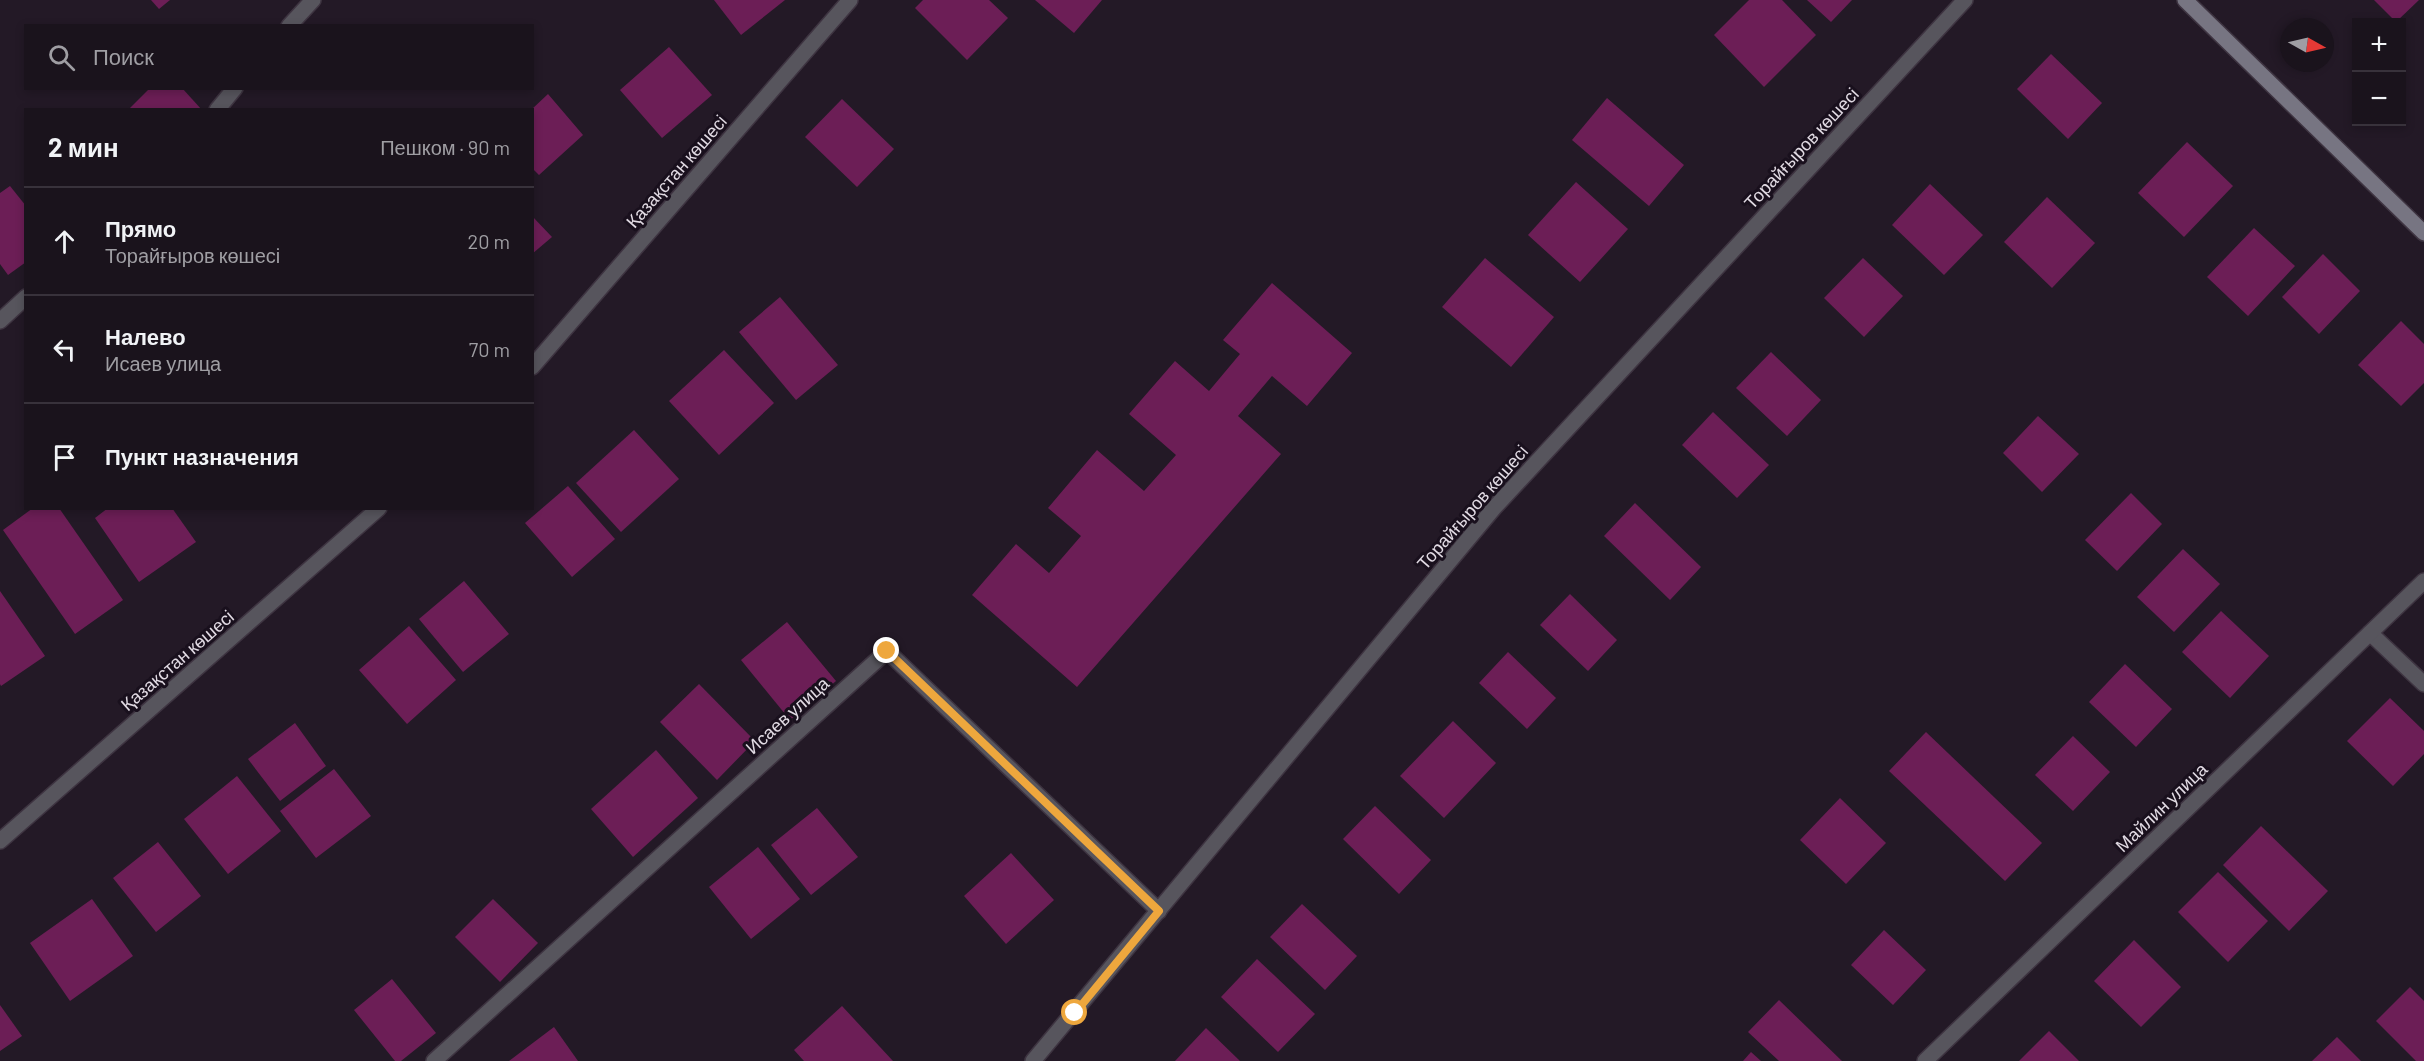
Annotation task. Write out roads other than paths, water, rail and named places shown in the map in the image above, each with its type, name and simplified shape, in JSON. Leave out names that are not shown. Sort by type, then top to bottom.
[{"type":"main road","points":[[2185,0],[2424,233]]},
{"type":"street","points":[[291,24],[313,0]]},
{"type":"street","name":"Қазақстан көшесі","points":[[534,365],[850,0]]},
{"type":"street","name":"Торайғыров көшесі","points":[[1033,1061],[1494,508],[1965,0]]},
{"type":"street","points":[[219,108],[233,90]]},
{"type":"street","points":[[0,321],[24,299]]},
{"type":"street","name":"Қазақстан көшесі","points":[[0,841],[377,510]]},
{"type":"street","name":"Майлин улица","points":[[1926,1061],[2424,581]]},
{"type":"street","points":[[2370,633],[2424,684]]},
{"type":"street","name":"Исаев улица","points":[[434,1061],[887,651],[1159,911]]}]
